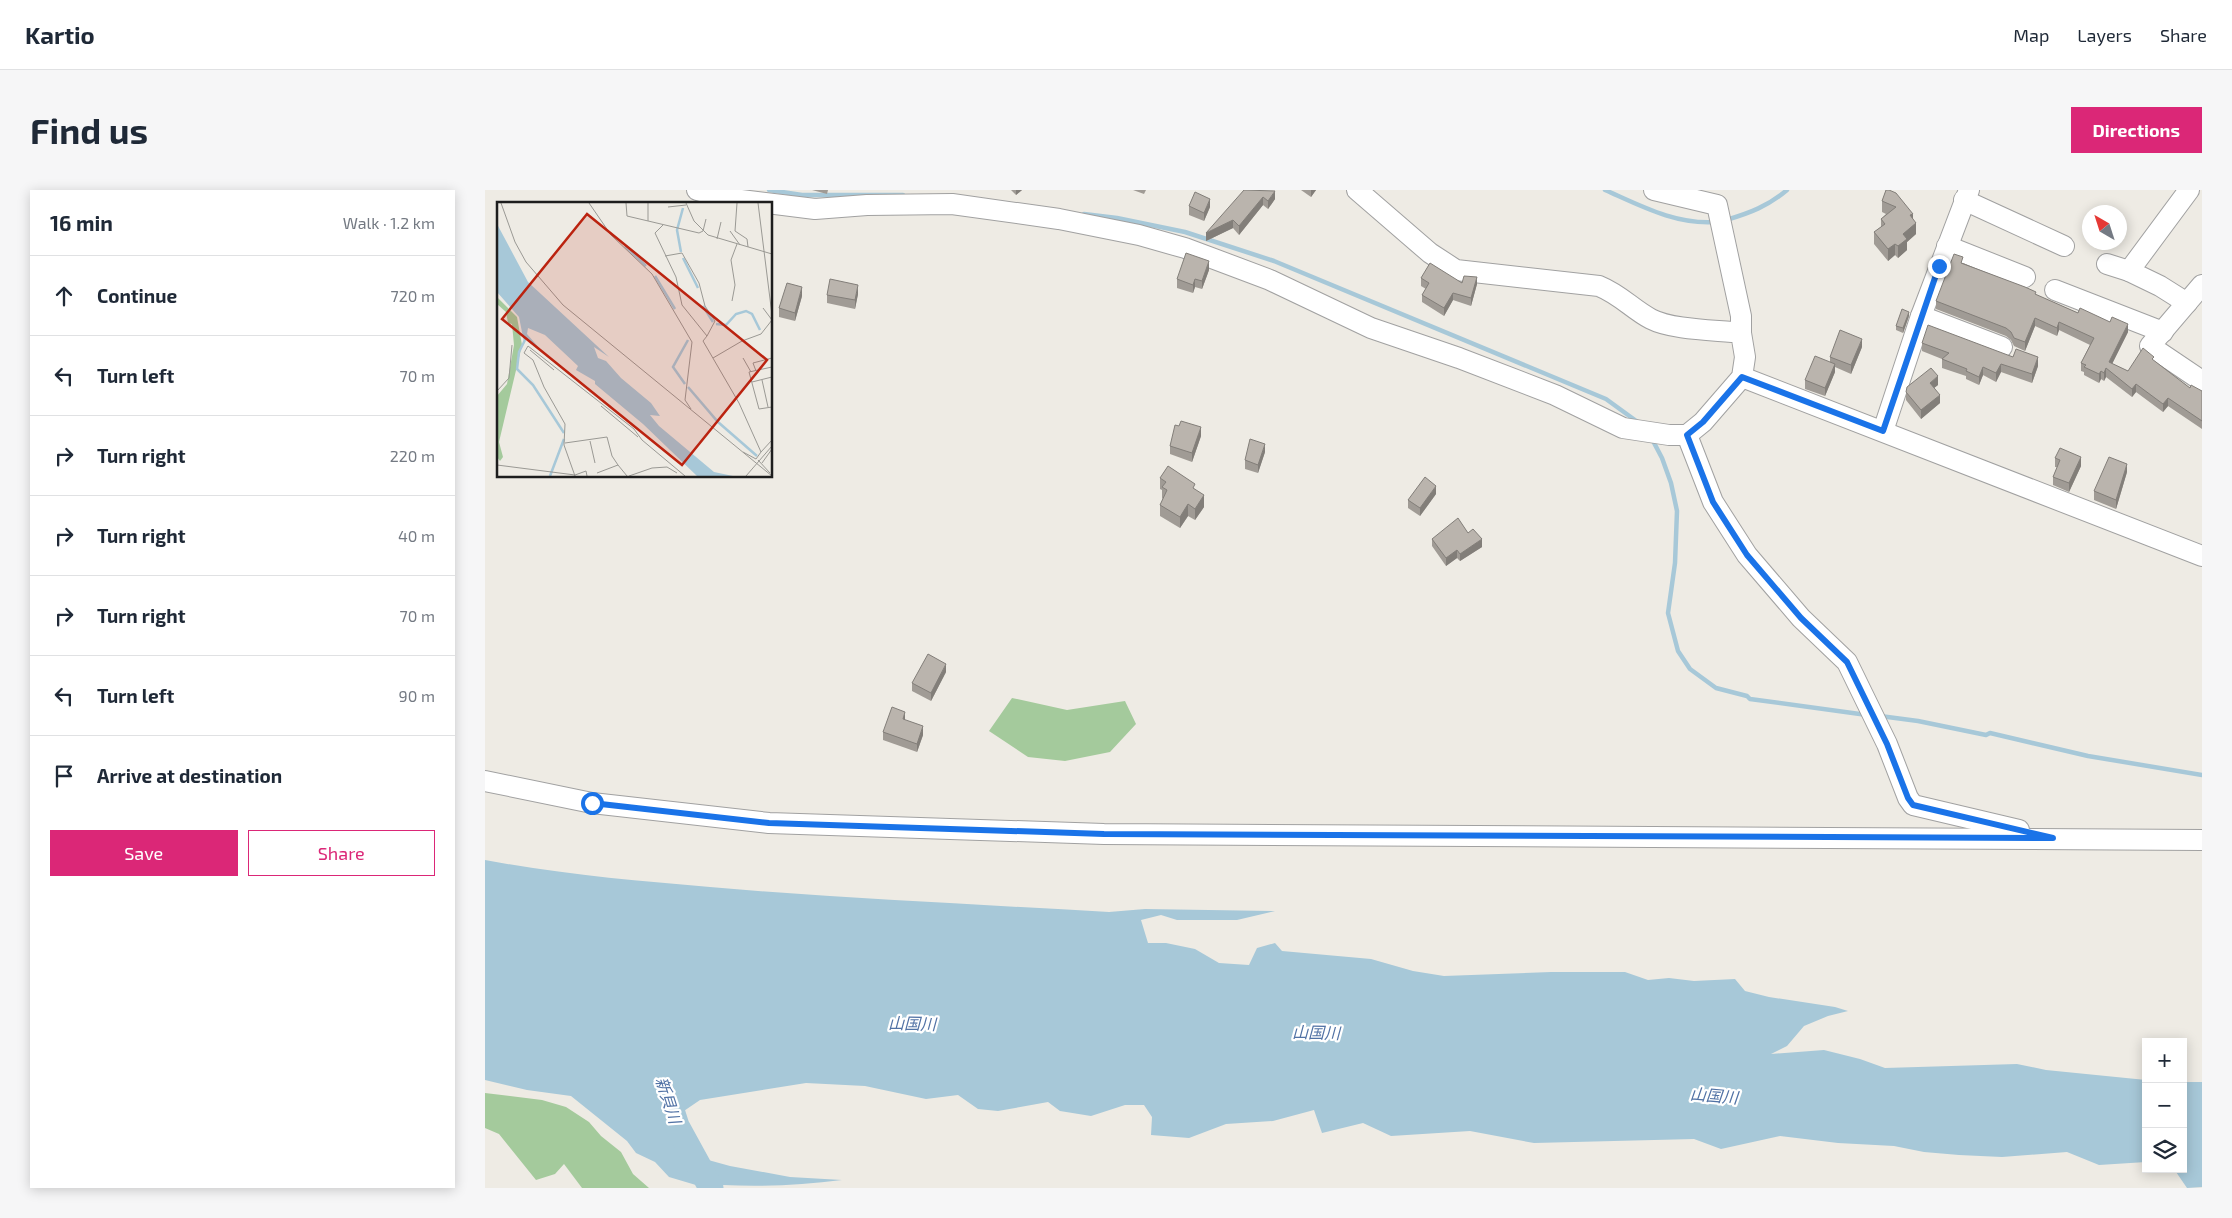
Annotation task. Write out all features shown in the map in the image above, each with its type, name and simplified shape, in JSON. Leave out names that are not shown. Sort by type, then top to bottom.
[{"type":"street","points":[[697,190],[725,198],[755,202]]},
{"type":"street","points":[[1357,190],[1430,254],[1456,270],[1599,286],[1615,292],[1650,319],[1669,325],[1741,333]]},
{"type":"street","points":[[773,204],[815,210],[867,205],[952,204],[1059,219],[1139,234],[1185,248],[1271,280],[1371,328],[1459,358],[1555,395],[1623,428],[1669,435],[1687,435],[1703,422],[1742,377],[1745,357],[1741,333],[1741,316],[1717,205],[1654,190]]},
{"type":"street","points":[[2129,271],[2189,190]]},
{"type":"street","points":[[1883,431],[1921,316],[1966,195],[2064,246]]},
{"type":"street","points":[[1947,246],[2025,277]]},
{"type":"street","points":[[2107,264],[2129,271],[2160,286],[2187,303]]},
{"type":"street","points":[[2202,285],[2150,346],[2202,381]]},
{"type":"street","points":[[2055,290],[2163,332]]},
{"type":"street","points":[[1921,316],[2002,348]]},
{"type":"street","points":[[1742,377],[2202,556]]},
{"type":"street","points":[[1687,435],[1713,502],[1747,555],[1801,618],[1847,662],[1887,744],[1908,798],[1913,805],[2053,838]]},
{"type":"street","points":[[485,781],[592,803],[789,824],[1104,834],[2202,840]]},
{"type":"green space","points":[[1012,698],[1067,710],[1125,701],[1136,724],[1110,752],[1065,761],[1028,757],[989,731]]},
{"type":"green space","points":[[485,1093],[542,1100],[566,1107],[589,1122],[601,1136],[621,1152],[633,1174],[649,1188],[582,1188],[564,1164],[555,1174],[536,1180],[499,1134],[485,1128]]},
{"type":"water","name":"山国川","points":[[485,860],[625,880],[860,898],[1109,912],[1145,909],[1275,911],[1237,920],[1177,920],[1161,915],[1141,920],[1148,943],[1166,943],[1195,949],[1219,963],[1249,965],[1257,948],[1275,943],[1282,951],[1371,959],[1413,971],[1444,976],[1551,972],[1625,972],[1648,980],[1669,978],[1694,981],[1735,979],[1745,991],[1848,1011],[1828,1016],[1804,1026],[1787,1046],[1771,1054],[1824,1050],[1860,1059],[1885,1068],[2017,1064],[2046,1070],[2142,1080],[2142,1162],[2099,1165],[2067,1152],[2002,1157],[1959,1155],[1924,1152],[1894,1146],[1838,1143],[1780,1136],[1721,1149],[1694,1139],[1534,1143],[1470,1131],[1391,1136],[1363,1123],[1322,1133],[1314,1110],[1273,1121],[1226,1124],[1189,1138],[1151,1135],[1152,1117],[1144,1105],[1125,1105],[1091,1116],[1060,1111],[1048,1102],[998,1111],[978,1109],[958,1095],[926,1099],[865,1086],[806,1083],[700,1100],[678,1115],[671,1129],[700,1146],[679,1150],[701,1158],[730,1166],[790,1177],[842,1180],[783,1185],[723,1185],[723,1188],[706,1188],[669,1177],[655,1162],[636,1153],[627,1141],[571,1096],[527,1090],[485,1080]]},
{"type":"water","points":[[2187,1082],[2202,1082],[2202,1187],[2187,1188],[2177,1173],[2187,1173]]},
{"type":"building","points":[[1244,190],[1275,191],[1268,201],[1263,197],[1239,226],[1233,220],[1206,233]]},
{"type":"building","points":[[1886,190],[1896,193],[1913,214],[1910,215],[1916,223],[1903,234],[1907,239],[1898,246],[1895,244],[1888,249],[1874,232],[1885,224],[1881,219],[1896,207],[1882,201]]},
{"type":"building","points":[[1195,192],[1210,199],[1204,213],[1189,206]]},
{"type":"building","points":[[1186,253],[1209,261],[1202,281],[1195,279],[1193,285],[1177,279]]},
{"type":"building","points":[[1954,254],[1963,257],[1961,263],[2025,287],[2036,292],[2035,294],[2078,313],[2080,308],[2110,322],[2112,317],[2128,324],[2109,362],[2128,371],[2143,348],[2154,357],[2152,359],[2190,388],[2191,385],[2202,391],[2202,421],[2168,398],[2163,404],[2136,384],[2132,389],[2106,368],[2104,373],[2101,371],[2099,374],[2084,367],[2086,365],[2081,363],[2094,338],[2059,322],[2057,328],[2035,318],[2025,342],[2014,338],[2006,328],[1936,301]]},
{"type":"building","points":[[1430,263],[1462,283],[1464,276],[1477,277],[1471,298],[1453,293],[1444,308],[1422,295],[1429,283],[1421,278]]},
{"type":"building","points":[[830,279],[858,285],[855,300],[827,295]]},
{"type":"building","points":[[787,283],[802,287],[795,313],[779,308]]},
{"type":"building","points":[[1902,309],[1909,312],[1903,328],[1896,326]]},
{"type":"building","points":[[1928,325],[2013,357],[2016,349],[2038,357],[2032,374],[2001,364],[1996,373],[1983,367],[1979,377],[1966,371],[1967,369],[1942,359],[1949,353],[1922,343]]},
{"type":"building","points":[[1840,330],[1862,339],[1851,365],[1830,357]]},
{"type":"building","points":[[1815,356],[1835,364],[1825,388],[1805,380]]},
{"type":"building","points":[[1931,368],[1938,376],[1930,383],[1940,395],[1921,410],[1906,392],[1907,387]]},
{"type":"building","points":[[1181,421],[1201,427],[1192,453],[1170,446],[1175,425],[1179,426]]},
{"type":"building","points":[[1250,439],[1265,444],[1258,465],[1245,460]]},
{"type":"building","points":[[2060,448],[2081,457],[2069,483],[2053,477],[2060,460],[2055,458]]},
{"type":"building","points":[[2109,457],[2127,464],[2116,500],[2094,491]]},
{"type":"building","points":[[1168,466],[1195,484],[1193,488],[1204,495],[1195,509],[1188,504],[1180,517],[1160,505],[1167,490],[1162,487],[1166,482],[1160,478]]},
{"type":"building","points":[[1425,477],[1436,486],[1420,508],[1408,500]]},
{"type":"building","points":[[1458,518],[1468,533],[1473,529],[1482,539],[1460,554],[1457,550],[1446,558],[1432,539]]},
{"type":"building","points":[[928,654],[946,664],[931,693],[912,683]]},
{"type":"building","points":[[892,707],[905,712],[903,719],[923,726],[917,744],[883,732]]},
{"type":"waterway","points":[[769,190],[802,195],[903,195]]},
{"type":"waterway","points":[[1605,190],[1659,213],[1687,221],[1716,222]]},
{"type":"waterway","points":[[1726,220],[1758,208],[1787,190]]},
{"type":"waterway","points":[[1084,214],[1117,218],[1185,232],[1274,261],[1606,399],[1639,423]]},
{"type":"waterway","points":[[1652,439],[1662,458],[1671,483],[1677,511],[1675,563],[1668,613],[1678,651],[1690,669],[1716,688],[1747,696],[1750,699],[1867,715]]},
{"type":"waterway","points":[[1880,716],[1918,721],[1986,735],[1990,733],[2088,756],[2202,775]]},
{"type":"waterway","name":"新貝川","points":[[665,1088],[677,1126],[711,1188]]},
{"type":"route","points":[[592,803],[769,823],[1104,834],[2053,838],[1913,805],[1908,798],[1887,744],[1847,662],[1801,618],[1747,555],[1713,502],[1687,435],[1703,422],[1742,377],[1883,431],[1939,266]]}]
